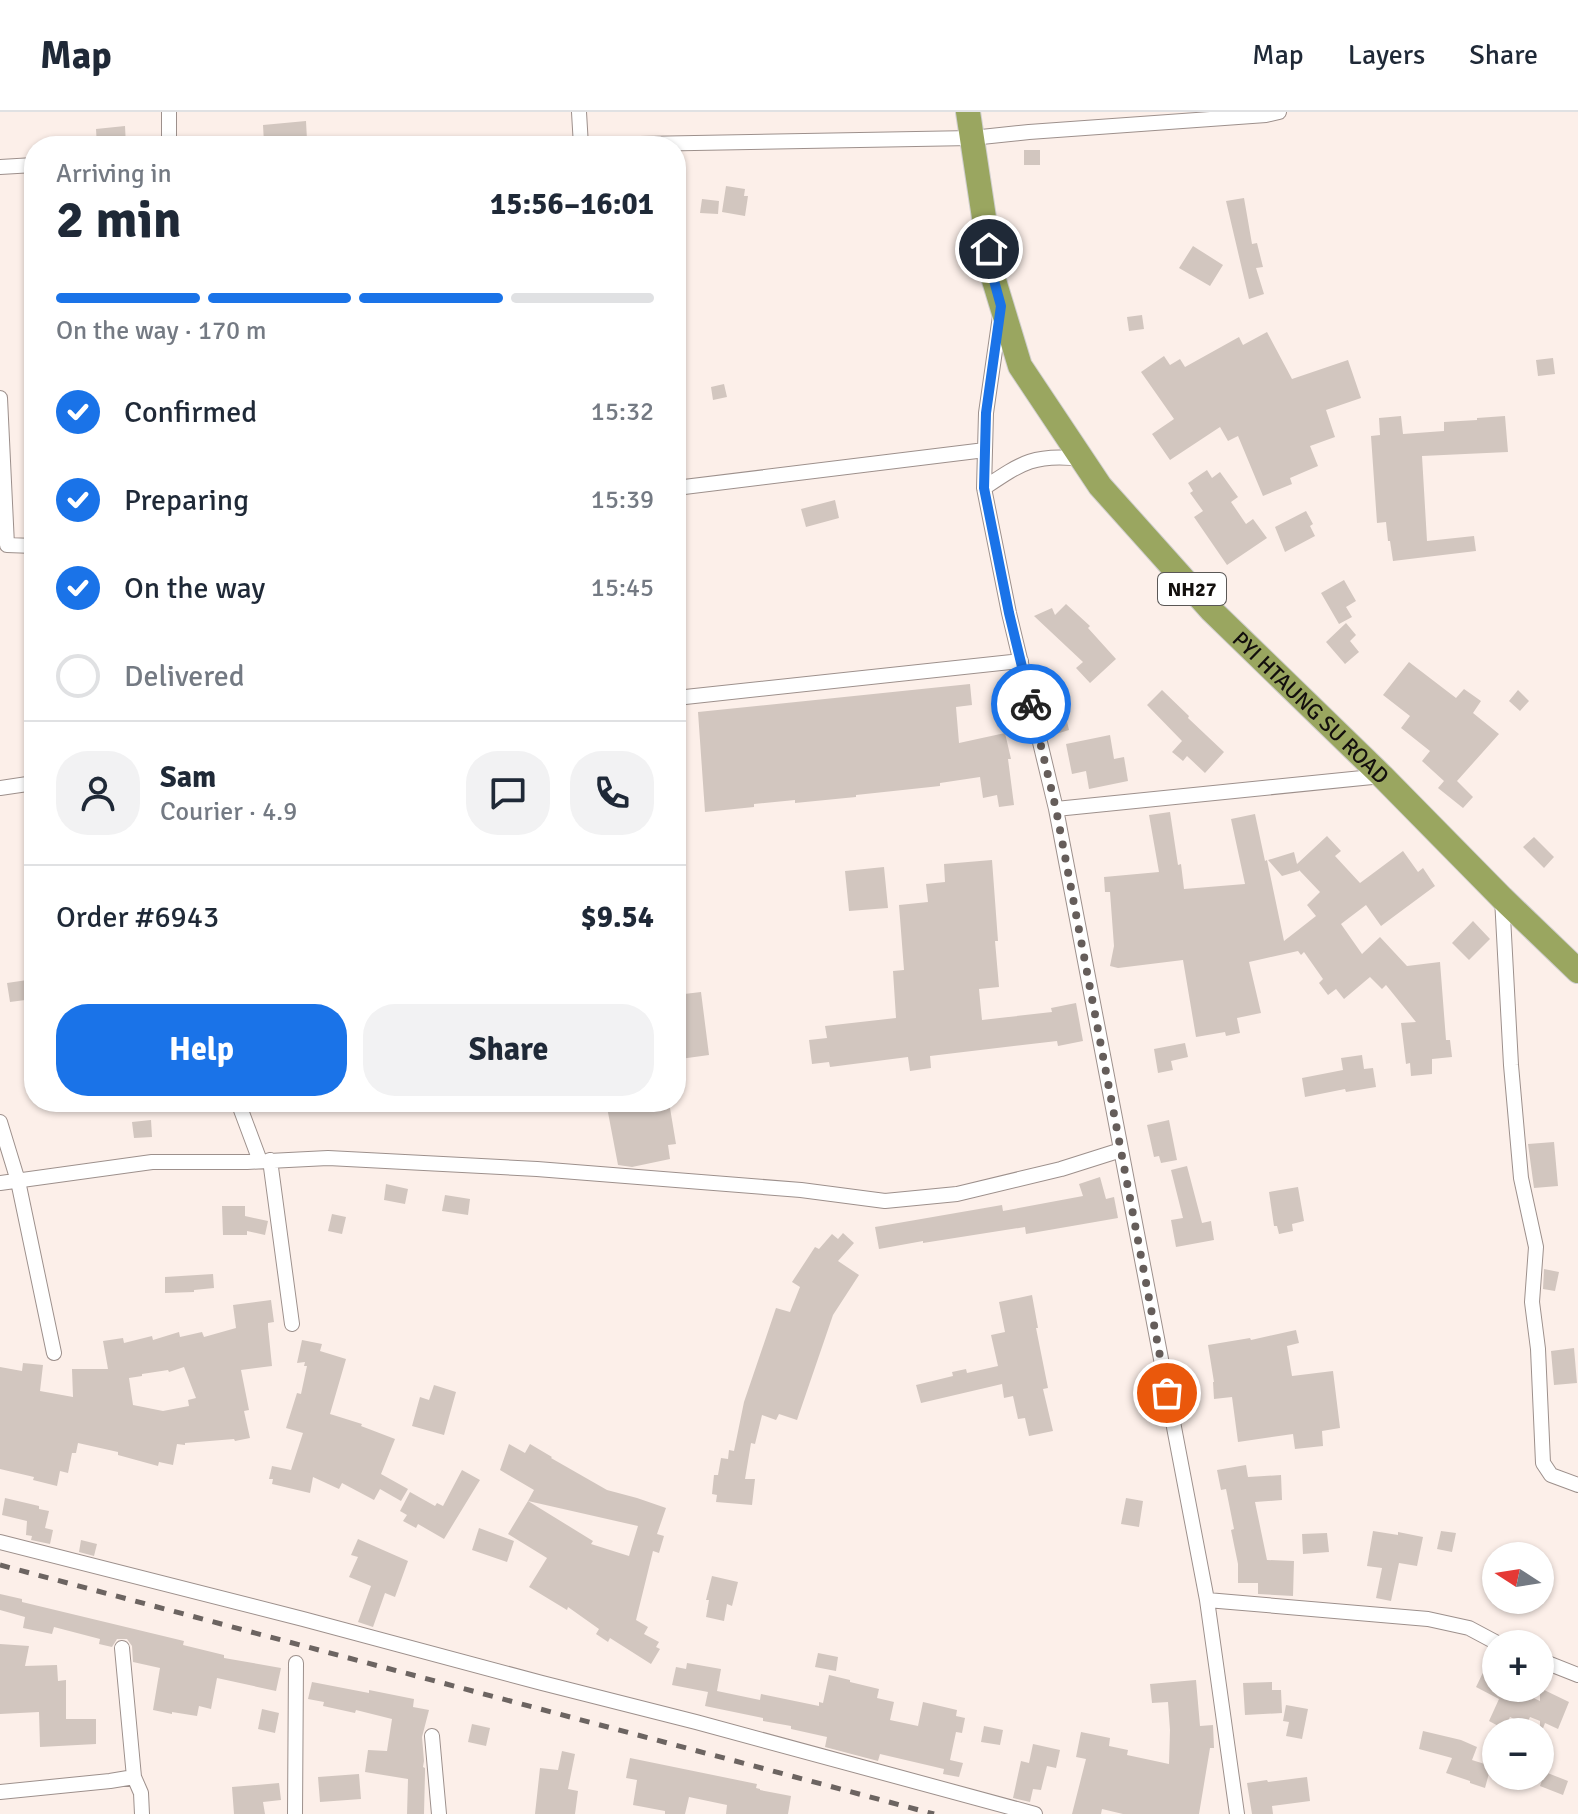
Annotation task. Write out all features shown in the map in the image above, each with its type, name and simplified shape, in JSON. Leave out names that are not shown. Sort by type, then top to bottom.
[{"type":"highway","name":"PYI HTAUNG SU ROAD","points":[[968,112],[993,277],[1020,366],[1100,486],[1212,611],[1578,971]]},
{"type":"street","points":[[169,112],[169,136]]},
{"type":"street","points":[[579,112],[580,136]]},
{"type":"street","points":[[686,144],[972,138],[1279,112]]},
{"type":"street","points":[[0,167],[24,166]]},
{"type":"street","points":[[1001,306],[986,413],[984,488],[1056,809],[1207,1600],[1237,1814]]},
{"type":"street","points":[[0,398],[7,545],[24,546]]},
{"type":"street","points":[[686,487],[985,450]]},
{"type":"street","points":[[984,488],[1014,468],[1038,458],[1082,459]]},
{"type":"street","points":[[686,697],[1021,661]]},
{"type":"street","points":[[1056,809],[1382,776]]},
{"type":"street","points":[[0,788],[24,784]]},
{"type":"street","points":[[1502,898],[1521,1178],[1536,1247],[1532,1302],[1538,1349],[1543,1463],[1551,1475],[1578,1485]]},
{"type":"street","points":[[243,1112],[265,1161],[292,1324]]},
{"type":"street","points":[[0,1122],[18,1181],[54,1353]]},
{"type":"street","points":[[0,1183],[152,1162],[328,1158],[522,1168],[801,1190],[885,1201],[957,1194],[1061,1169],[1121,1150]]},
{"type":"street","points":[[0,1542],[696,1722],[1035,1814]]},
{"type":"street","points":[[1207,1600],[1428,1619],[1469,1628],[1482,1635]]},
{"type":"street","points":[[122,1648],[134,1777],[141,1793],[142,1814]]},
{"type":"street","points":[[295,1814],[296,1663]]},
{"type":"street","points":[[1554,1666],[1578,1675]]},
{"type":"street","points":[[432,1736],[439,1814]]},
{"type":"street","points":[[0,1792],[134,1777]]},
{"type":"building","points":[[306,121],[307,136],[264,136],[263,125]]},
{"type":"building","points":[[125,126],[126,136],[96,136],[96,129]]},
{"type":"building","points":[[1024,150],[1040,150],[1040,165],[1024,165]]},
{"type":"building","points":[[726,186],[745,189],[744,196],[748,196],[745,216],[722,212]]},
{"type":"building","points":[[1244,198],[1252,244],[1257,243],[1263,267],[1256,268],[1264,294],[1249,299],[1226,201]]},
{"type":"building","points":[[702,199],[719,201],[718,214],[700,213]]},
{"type":"building","points":[[1193,246],[1223,265],[1210,286],[1179,268]]},
{"type":"building","points":[[1142,315],[1144,329],[1129,331],[1127,317]]},
{"type":"building","points":[[1267,332],[1292,379],[1348,360],[1361,398],[1326,410],[1335,437],[1310,446],[1318,466],[1290,478],[1292,484],[1263,496],[1238,436],[1228,441],[1220,427],[1170,460],[1152,434],[1174,419],[1141,372],[1164,356],[1170,365],[1180,359],[1185,367],[1239,337],[1243,345]]},
{"type":"building","points":[[1553,358],[1555,374],[1538,376],[1536,360]]},
{"type":"building","points":[[724,384],[727,397],[713,400],[711,387]]},
{"type":"building","points":[[1401,416],[1403,434],[1444,431],[1444,422],[1505,416],[1508,452],[1422,456],[1427,541],[1474,536],[1476,551],[1393,561],[1386,522],[1377,523],[1371,436],[1380,435],[1379,418]]},
{"type":"building","points":[[1207,470],[1212,478],[1220,472],[1238,497],[1231,502],[1246,524],[1253,519],[1267,538],[1227,565],[1194,517],[1203,511],[1190,493],[1193,491],[1188,483]]},
{"type":"building","points":[[835,500],[839,518],[806,527],[801,509]]},
{"type":"building","points":[[1306,511],[1315,536],[1285,552],[1275,527]]},
{"type":"building","points":[[1344,580],[1356,601],[1346,607],[1352,617],[1339,624],[1321,593]]},
{"type":"building","points":[[1066,604],[1090,626],[1088,628],[1116,659],[1090,683],[1076,668],[1083,662],[1034,616],[1052,608],[1055,615]]},
{"type":"building","points":[[1346,623],[1356,635],[1350,641],[1359,652],[1345,664],[1326,642]]},
{"type":"building","points":[[1409,662],[1456,698],[1464,689],[1481,701],[1473,713],[1499,734],[1457,781],[1473,797],[1463,808],[1438,788],[1444,781],[1422,761],[1430,751],[1401,728],[1410,716],[1383,695]]},
{"type":"building","points":[[970,684],[972,705],[956,707],[959,743],[1005,733],[1011,759],[1008,759],[1014,805],[999,807],[997,795],[983,798],[980,777],[940,783],[940,786],[856,797],[754,804],[754,807],[705,812],[698,712]]},
{"type":"building","points":[[1162,690],[1224,752],[1205,773],[1187,756],[1183,761],[1172,752],[1182,741],[1147,705]]},
{"type":"building","points":[[1518,690],[1529,701],[1520,711],[1509,701]]},
{"type":"building","points":[[1062,701],[1069,730],[1056,734],[1048,704]]},
{"type":"building","points":[[1110,735],[1114,759],[1124,757],[1128,781],[1089,789],[1086,771],[1072,774],[1066,744]]},
{"type":"building","points":[[1170,812],[1184,889],[1245,884],[1231,819],[1255,814],[1284,941],[1316,916],[1307,905],[1320,892],[1299,870],[1282,876],[1268,860],[1294,852],[1297,864],[1327,836],[1341,851],[1335,856],[1360,883],[1403,851],[1418,872],[1423,868],[1435,886],[1381,926],[1366,905],[1341,924],[1362,954],[1380,937],[1407,966],[1440,962],[1446,1040],[1450,1040],[1452,1057],[1432,1059],[1432,1074],[1411,1076],[1410,1063],[1406,1064],[1401,1023],[1416,1022],[1386,985],[1382,989],[1370,977],[1344,999],[1336,989],[1328,995],[1319,983],[1323,979],[1304,952],[1301,955],[1298,951],[1249,962],[1261,1013],[1237,1018],[1240,1033],[1226,1036],[1225,1032],[1196,1037],[1183,960],[1118,968],[1110,966],[1114,946],[1110,892],[1105,892],[1104,877],[1159,872],[1149,815]]},
{"type":"building","points":[[1534,837],[1554,857],[1544,868],[1523,847]]},
{"type":"building","points":[[992,860],[999,987],[979,989],[982,1020],[1052,1012],[1051,1008],[1076,1003],[1083,1041],[1058,1046],[1057,1041],[930,1056],[931,1068],[910,1071],[908,1057],[830,1067],[829,1062],[812,1064],[809,1040],[827,1038],[825,1026],[896,1018],[893,971],[904,970],[899,905],[928,902],[926,884],[945,882],[944,864]]},
{"type":"building","points":[[884,867],[888,908],[849,911],[845,871]]},
{"type":"building","points":[[1473,921],[1490,939],[1469,960],[1452,943]]},
{"type":"building","points":[[24,980],[24,1000],[10,1002],[7,983]]},
{"type":"building","points":[[701,992],[709,1055],[686,1058],[686,994]]},
{"type":"building","points":[[1185,1043],[1188,1057],[1171,1061],[1173,1070],[1158,1073],[1154,1049]]},
{"type":"building","points":[[1362,1055],[1364,1069],[1373,1068],[1376,1087],[1305,1097],[1302,1078],[1343,1070],[1341,1058]]},
{"type":"building","points":[[608,1112],[671,1112],[676,1144],[668,1145],[670,1159],[632,1167],[618,1165]]},
{"type":"building","points":[[151,1120],[152,1137],[134,1138],[132,1122]]},
{"type":"building","points":[[1169,1120],[1177,1160],[1161,1163],[1159,1156],[1154,1157],[1147,1125]]},
{"type":"building","points":[[1554,1142],[1558,1186],[1534,1188],[1528,1144]]},
{"type":"building","points":[[1187,1166],[1202,1223],[1211,1221],[1214,1240],[1176,1247],[1171,1220],[1183,1218],[1171,1170]]},
{"type":"building","points":[[1100,1177],[1106,1199],[1114,1197],[1118,1218],[1026,1234],[1025,1227],[879,1249],[875,1227],[1002,1205],[1003,1211],[1083,1196],[1079,1184]]},
{"type":"building","points":[[386,1184],[408,1189],[405,1204],[384,1200]]},
{"type":"building","points":[[1298,1187],[1304,1221],[1292,1224],[1293,1231],[1279,1234],[1277,1226],[1274,1226],[1269,1192]]},
{"type":"building","points":[[445,1195],[470,1199],[468,1215],[442,1211]]},
{"type":"building","points":[[222,1206],[245,1206],[245,1216],[268,1221],[265,1235],[247,1231],[247,1235],[223,1235]]},
{"type":"building","points":[[332,1214],[346,1217],[342,1234],[328,1231]]},
{"type":"building","points":[[843,1233],[854,1243],[838,1261],[859,1275],[833,1315],[797,1420],[779,1414],[776,1420],[762,1415],[755,1444],[751,1443],[745,1479],[755,1479],[752,1505],[716,1502],[717,1495],[712,1494],[714,1475],[718,1475],[721,1458],[728,1459],[729,1450],[734,1451],[744,1402],[776,1308],[790,1312],[800,1287],[792,1282],[815,1247],[819,1249],[832,1234],[838,1239]]},
{"type":"building","points":[[1544,1269],[1559,1272],[1555,1291],[1543,1289]]},
{"type":"building","points":[[213,1274],[214,1288],[165,1293],[165,1277]]},
{"type":"building","points":[[1032,1295],[1048,1388],[1043,1389],[1053,1431],[1029,1436],[1025,1418],[1018,1419],[1013,1396],[1004,1398],[1002,1384],[921,1403],[916,1385],[953,1376],[952,1372],[966,1369],[967,1373],[998,1366],[991,1335],[1005,1332],[999,1302]]},
{"type":"building","points":[[271,1300],[274,1322],[268,1323],[272,1366],[241,1370],[249,1410],[244,1411],[250,1438],[177,1444],[173,1465],[159,1462],[158,1466],[118,1455],[118,1452],[78,1443],[76,1453],[72,1453],[68,1473],[60,1471],[57,1486],[0,1469],[0,1367],[22,1371],[23,1363],[43,1365],[40,1391],[73,1397],[72,1369],[108,1369],[103,1341],[123,1338],[124,1343],[152,1336],[153,1340],[179,1332],[180,1337],[202,1332],[204,1337],[236,1328],[233,1305]],"holes":[[[184,1367],[196,1398],[188,1400],[189,1406],[163,1411],[133,1405],[129,1378]]]},
{"type":"building","points":[[1296,1330],[1299,1343],[1287,1346],[1292,1376],[1333,1371],[1340,1428],[1322,1431],[1323,1446],[1295,1449],[1293,1434],[1238,1442],[1232,1397],[1214,1399],[1208,1345]]},
{"type":"building","points":[[302,1340],[322,1344],[320,1351],[346,1359],[330,1414],[395,1439],[381,1474],[408,1489],[401,1501],[380,1489],[374,1500],[342,1483],[339,1489],[313,1477],[310,1493],[272,1484],[273,1479],[269,1479],[272,1466],[291,1470],[303,1433],[286,1428],[297,1393],[301,1394],[307,1366],[304,1366],[305,1362],[297,1363]]},
{"type":"building","points":[[1574,1348],[1577,1383],[1554,1385],[1551,1351]]},
{"type":"building","points":[[434,1385],[456,1392],[444,1435],[412,1426],[420,1397],[429,1400]]},
{"type":"building","points":[[509,1444],[525,1453],[530,1444],[607,1490],[666,1508],[657,1534],[664,1536],[659,1553],[653,1551],[636,1620],[648,1627],[644,1634],[659,1642],[656,1647],[660,1649],[651,1664],[610,1638],[608,1642],[596,1634],[599,1629],[568,1607],[567,1610],[529,1587],[547,1558],[508,1534],[534,1490],[500,1470]],"holes":[[[528,1501],[638,1526],[629,1556],[591,1544],[593,1541]]]},
{"type":"building","points":[[1246,1465],[1248,1477],[1281,1475],[1282,1500],[1255,1502],[1267,1560],[1294,1561],[1293,1596],[1258,1594],[1258,1583],[1238,1583],[1238,1564],[1231,1530],[1234,1529],[1226,1489],[1221,1490],[1217,1470]]},
{"type":"building","points":[[462,1470],[480,1480],[444,1539],[418,1524],[416,1528],[403,1521],[407,1515],[400,1511],[410,1492],[435,1506],[437,1503],[443,1506]]},
{"type":"building","points":[[5,1498],[49,1511],[45,1528],[53,1530],[50,1544],[31,1540],[32,1536],[26,1535],[27,1521],[2,1515]]},
{"type":"building","points":[[1126,1498],[1143,1501],[1139,1527],[1121,1524]]},
{"type":"building","points":[[479,1528],[514,1541],[507,1562],[472,1550]]},
{"type":"building","points":[[1373,1531],[1423,1537],[1417,1566],[1399,1563],[1391,1601],[1376,1598],[1382,1568],[1367,1566]]},
{"type":"building","points":[[1441,1531],[1456,1533],[1452,1552],[1437,1549]]},
{"type":"building","points":[[1327,1533],[1329,1552],[1303,1554],[1302,1534]]},
{"type":"building","points":[[358,1539],[408,1561],[395,1597],[385,1593],[373,1627],[358,1622],[371,1586],[349,1577],[358,1557],[351,1555]]},
{"type":"building","points":[[81,1540],[97,1544],[94,1556],[79,1552]]},
{"type":"building","points":[[712,1576],[738,1582],[732,1606],[727,1604],[724,1621],[706,1617],[709,1600],[706,1600]]},
{"type":"building","points":[[0,1594],[184,1641],[183,1645],[224,1655],[224,1658],[281,1668],[276,1691],[217,1678],[211,1709],[199,1706],[197,1716],[153,1710],[160,1668],[133,1662],[132,1646],[127,1639],[117,1639],[112,1647],[99,1644],[100,1639],[54,1627],[52,1634],[23,1628],[25,1617],[0,1610]]},
{"type":"building","points":[[0,1644],[29,1646],[25,1666],[57,1665],[58,1681],[66,1680],[66,1719],[96,1719],[96,1744],[40,1747],[39,1712],[0,1714]]},
{"type":"building","points":[[818,1653],[838,1657],[836,1671],[815,1667]]},
{"type":"building","points":[[687,1663],[721,1669],[717,1691],[760,1700],[761,1694],[819,1706],[819,1702],[823,1703],[829,1675],[879,1689],[877,1698],[894,1702],[890,1720],[918,1726],[923,1702],[957,1710],[956,1716],[965,1718],[962,1733],[956,1732],[950,1760],[963,1763],[959,1777],[943,1774],[944,1769],[880,1754],[878,1761],[825,1747],[827,1737],[763,1721],[763,1718],[705,1706],[708,1692],[672,1685],[676,1667],[686,1669]]},
{"type":"building","points":[[1482,1675],[1482,1690],[1476,1687]]},
{"type":"building","points":[[1196,1680],[1200,1726],[1213,1725],[1214,1748],[1210,1748],[1199,1814],[1123,1814],[1102,1809],[1101,1814],[1072,1814],[1086,1759],[1076,1757],[1081,1732],[1110,1738],[1109,1746],[1128,1750],[1127,1755],[1169,1764],[1168,1702],[1152,1703],[1150,1684]]},
{"type":"building","points":[[312,1682],[414,1699],[413,1707],[429,1710],[422,1737],[424,1814],[407,1814],[408,1779],[365,1772],[368,1750],[387,1751],[392,1719],[323,1706],[324,1702],[308,1699]]},
{"type":"building","points":[[1272,1682],[1272,1690],[1281,1690],[1282,1713],[1245,1715],[1243,1683]]},
{"type":"building","points":[[1554,1695],[1569,1702],[1558,1729],[1554,1727],[1554,1718],[1490,1718],[1498,1702],[1554,1702]]},
{"type":"building","points":[[1286,1705],[1308,1709],[1302,1739],[1286,1736],[1289,1722],[1283,1721]]},
{"type":"building","points":[[262,1709],[279,1713],[275,1733],[258,1729]]},
{"type":"building","points":[[472,1724],[490,1728],[486,1746],[468,1742]]},
{"type":"building","points":[[984,1726],[1003,1730],[1000,1745],[981,1742]]},
{"type":"building","points":[[1423,1731],[1477,1747],[1472,1760],[1482,1763],[1482,1787],[1446,1773],[1452,1758],[1419,1749]]},
{"type":"building","points":[[1033,1744],[1060,1750],[1056,1768],[1047,1766],[1041,1790],[1033,1789],[1030,1802],[1013,1798],[1021,1761],[1029,1763]]},
{"type":"building","points":[[562,1751],[575,1754],[568,1789],[578,1791],[575,1814],[535,1814],[540,1768],[558,1770]]},
{"type":"building","points":[[630,1758],[757,1784],[756,1788],[760,1790],[791,1796],[788,1814],[726,1814],[727,1805],[689,1797],[685,1814],[665,1814],[665,1811],[633,1805],[637,1780],[626,1778]]},
{"type":"building","points":[[359,1774],[361,1799],[320,1802],[318,1777]]},
{"type":"building","points":[[1554,1776],[1568,1781],[1563,1795],[1550,1790],[1554,1790]]},
{"type":"building","points":[[1307,1777],[1310,1801],[1272,1806],[1273,1814],[1252,1814],[1247,1783]]},
{"type":"building","points":[[279,1783],[281,1800],[263,1802],[265,1814],[234,1814],[232,1787]]},
{"type":"railway","points":[[0,1565],[934,1814]]},
{"type":"way so far","points":[[1031,704],[1056,809],[1167,1393]]},
{"type":"route","points":[[989,249],[1001,306],[986,413],[984,488],[1031,704]]}]
